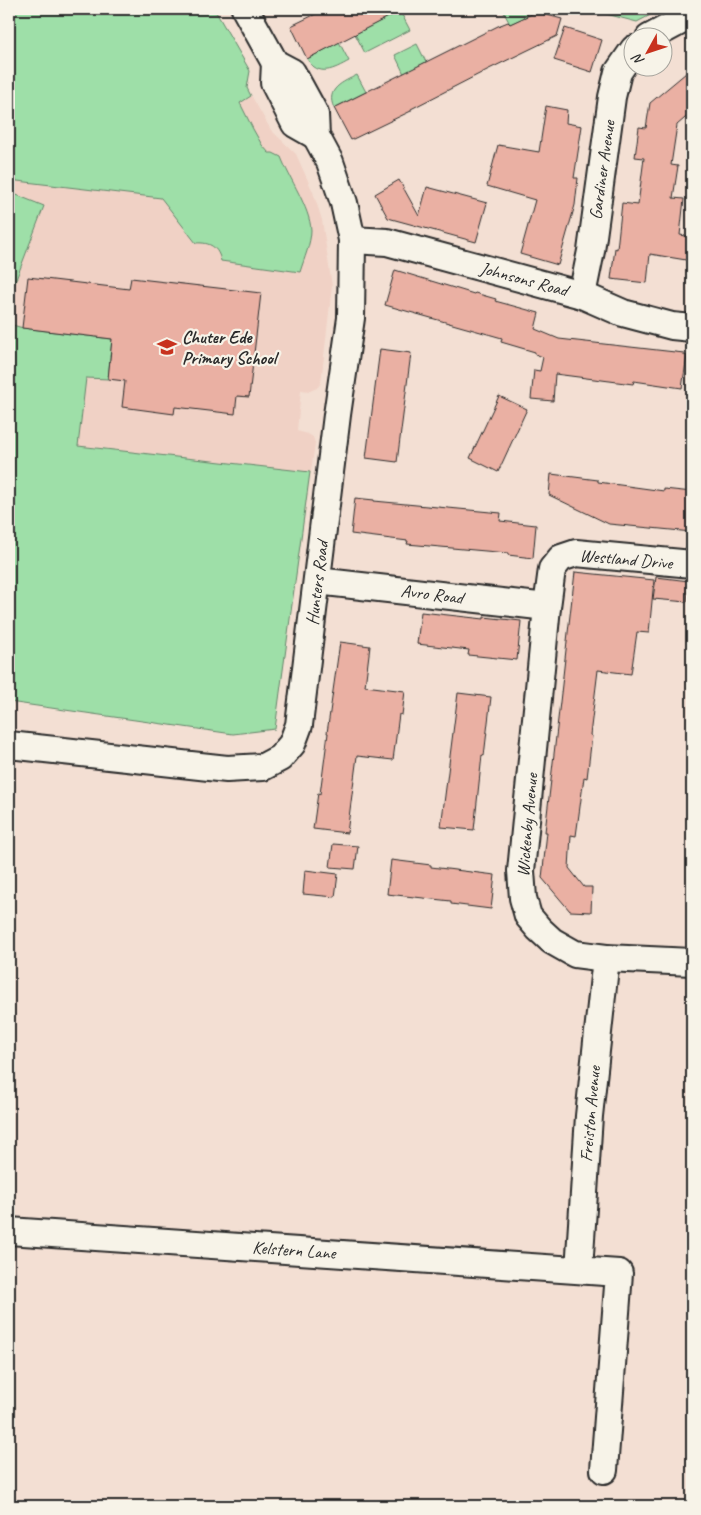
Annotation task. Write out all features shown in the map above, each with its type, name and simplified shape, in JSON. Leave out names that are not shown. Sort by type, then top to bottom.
[{"type":"street","name":"Hunters Road","points":[[9,745],[227,769],[263,767],[280,758],[292,744],[299,726],[337,415],[351,318],[352,240],[344,202],[330,162],[316,136],[315,114],[292,72],[275,63],[245,9]]},
{"type":"street","points":[[668,28],[692,15]]},
{"type":"street","name":"Gardiner Avenue","points":[[582,295],[591,251],[612,97],[618,72],[624,63]]},
{"type":"street","name":"Johnsons Road","points":[[352,240],[387,242],[582,295],[623,313],[672,326],[692,328]]},
{"type":"street","name":"Westland Drive","points":[[561,558],[576,552],[692,564]]},
{"type":"street","name":"Wickenby Avenue","points":[[561,558],[552,569],[547,607],[521,871],[522,898],[528,916],[539,929],[552,941],[576,954],[606,958],[692,962]]},
{"type":"street","name":"Avro Road","points":[[318,581],[547,607]]},
{"type":"street","name":"Freiston Avenue","points":[[579,1270],[589,1116],[606,958]]},
{"type":"street","name":"Kelstern Lane","points":[[9,1231],[619,1273],[604,1470]]},
{"type":"shaded area","name":"Chuter Ede Primary School","points":[[9,9],[189,9],[216,12],[250,71],[247,88],[271,130],[296,154],[313,192],[322,220],[332,286],[321,383],[317,388],[310,391],[301,390],[297,431],[313,437],[315,443],[275,729],[233,734],[9,702]]},
{"type":"green space","points":[[9,9],[189,9],[216,12],[250,71],[247,88],[251,96],[240,103],[262,145],[269,153],[281,157],[310,221],[311,235],[309,246],[300,272],[221,261],[218,252],[213,246],[205,243],[196,243],[161,198],[9,180]]},
{"type":"green space","points":[[502,9],[525,9],[528,16],[510,24]]},
{"type":"green space","points":[[587,9],[662,9],[637,22]]},
{"type":"green space","points":[[400,11],[410,30],[365,53],[355,34]]},
{"type":"green space","points":[[339,42],[349,61],[332,69],[322,70],[312,65],[307,59]]},
{"type":"green space","points":[[417,44],[426,62],[404,74],[395,55]]},
{"type":"green space","points":[[357,75],[366,92],[334,108],[332,96],[334,91],[341,84]]},
{"type":"green space","points":[[9,192],[44,206],[9,298]]},
{"type":"green space","points":[[9,324],[23,328],[112,339],[108,379],[86,378],[78,446],[310,472],[275,729],[233,734],[9,702]]},
{"type":"building","points":[[326,9],[404,9],[307,59],[291,26]]},
{"type":"building","points":[[536,12],[562,19],[557,36],[351,140],[334,108],[498,26],[508,22],[510,24]]},
{"type":"building","points":[[565,28],[602,40],[592,72],[554,60]]},
{"type":"building","points":[[692,68],[692,112],[677,125],[671,165],[678,166],[673,198],[684,199],[680,235],[692,237],[692,261],[650,254],[647,283],[611,279],[615,248],[617,249],[622,203],[638,205],[644,158],[635,157],[639,127],[646,128],[650,103]]},
{"type":"building","points":[[546,106],[567,110],[566,123],[582,126],[574,178],[578,178],[575,205],[558,265],[520,254],[535,200],[487,186],[498,145],[539,152]]},
{"type":"building","points":[[399,180],[419,216],[427,187],[487,203],[476,242],[388,218],[375,194]]},
{"type":"building","points":[[395,270],[539,313],[535,329],[559,339],[684,353],[687,356],[682,388],[634,381],[633,384],[555,374],[553,401],[531,399],[534,370],[540,371],[543,357],[535,354],[535,352],[501,342],[502,338],[385,305]]},
{"type":"building","points":[[28,277],[129,289],[131,278],[261,293],[249,397],[237,396],[235,414],[175,407],[174,414],[122,407],[125,381],[108,379],[112,339],[22,328]]},
{"type":"building","points":[[380,349],[411,353],[397,462],[366,458]]},
{"type":"building","points":[[499,396],[527,409],[498,472],[470,458]]},
{"type":"building","points":[[551,474],[664,491],[664,489],[692,492],[692,532],[609,524],[549,495]]},
{"type":"building","points":[[355,498],[501,513],[500,521],[536,525],[533,558],[508,555],[508,553],[407,544],[408,541],[351,534]]},
{"type":"building","points":[[575,572],[654,580],[649,633],[637,632],[631,674],[598,670],[587,778],[584,777],[576,836],[571,835],[569,868],[584,887],[592,887],[591,912],[570,911],[542,878],[547,832],[545,832]]},
{"type":"building","points":[[656,577],[689,581],[687,602],[653,599]]},
{"type":"building","points":[[421,612],[521,621],[517,660],[468,655],[469,650],[417,644]]},
{"type":"building","points":[[340,642],[370,646],[365,686],[405,691],[402,715],[399,714],[393,760],[357,756],[347,833],[313,829],[318,793],[320,794]]},
{"type":"building","points":[[458,693],[491,697],[484,756],[482,755],[474,830],[441,827]]},
{"type":"building","points":[[333,844],[358,846],[355,869],[330,867]]},
{"type":"building","points":[[391,860],[495,875],[491,909],[451,904],[451,901],[387,894]]},
{"type":"building","points":[[305,870],[338,874],[335,897],[303,894]]},
{"type":"place","name":"Chuter Ede Primary School","points":[[167,347]]}]
